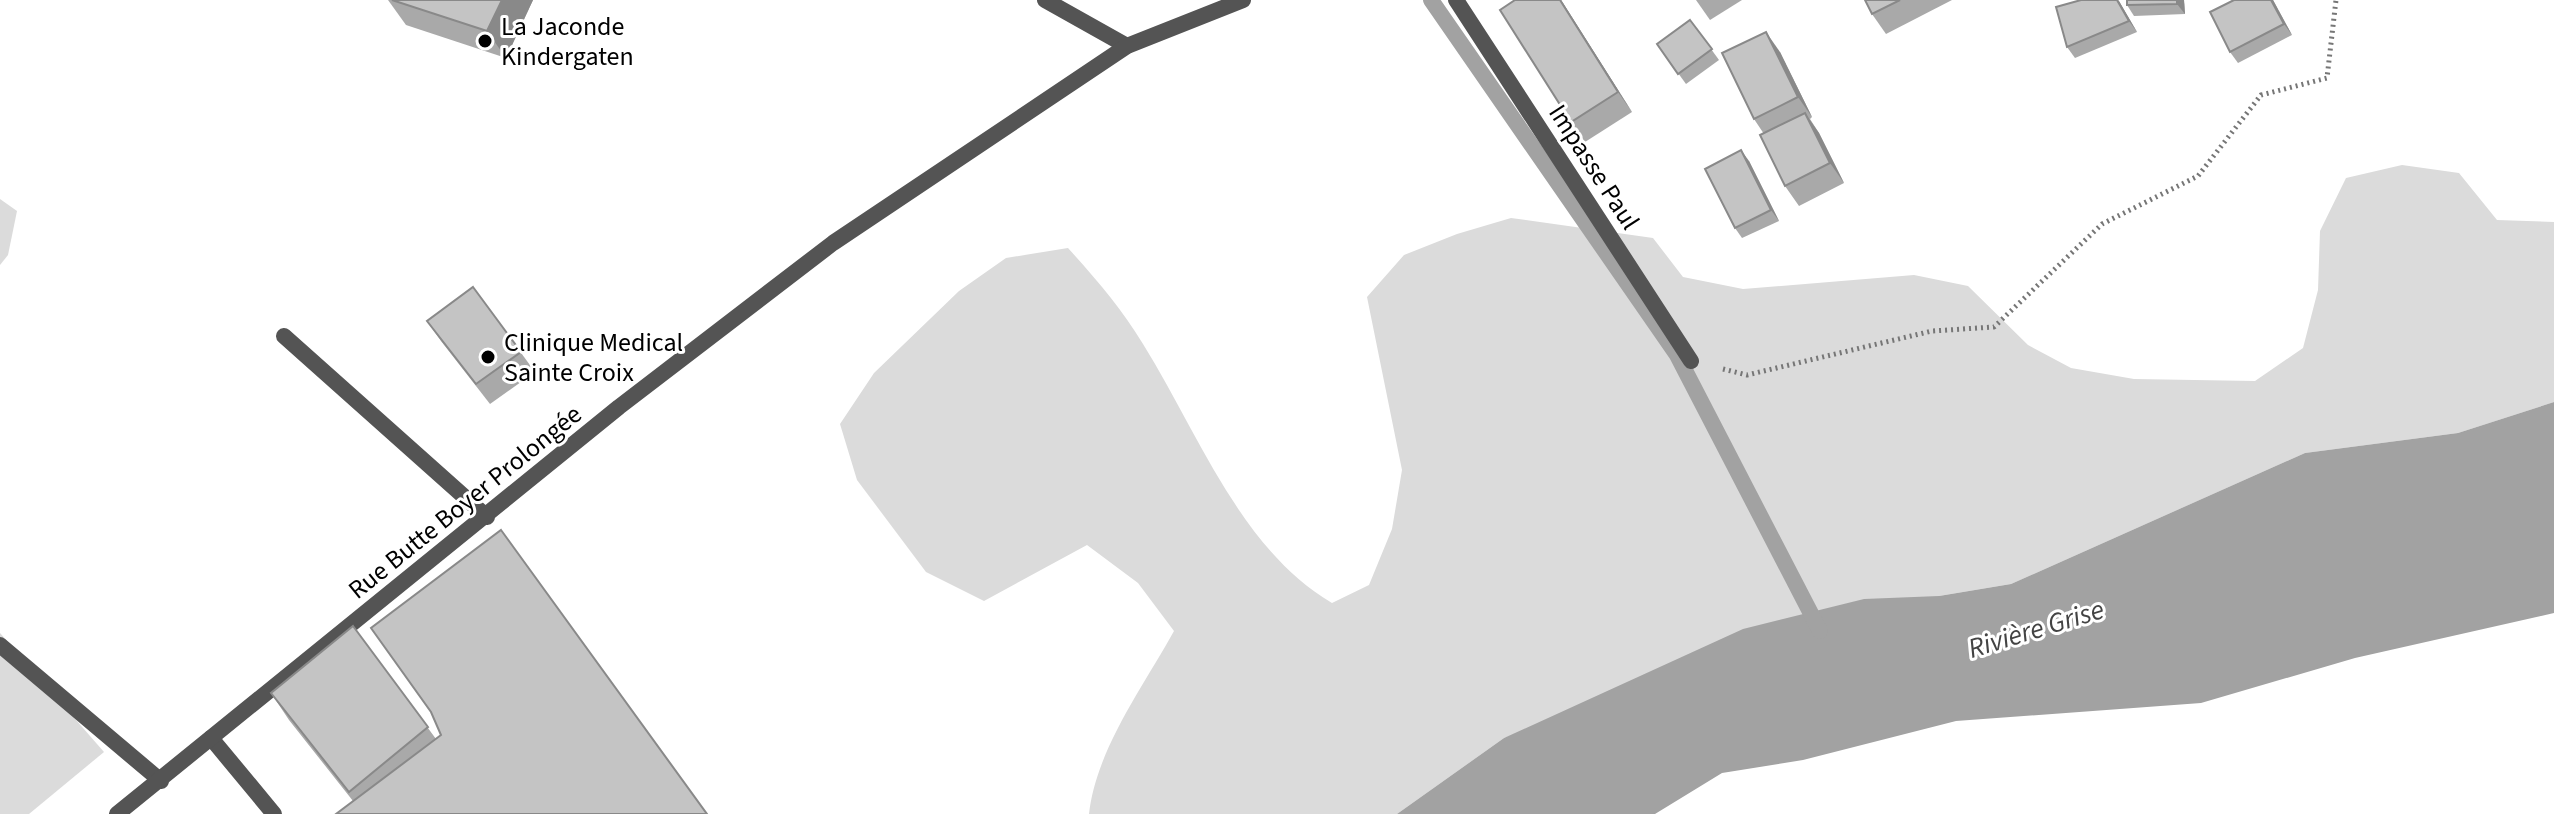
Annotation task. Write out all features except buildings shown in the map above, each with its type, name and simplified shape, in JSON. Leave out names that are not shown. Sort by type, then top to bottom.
[{"type":"street","points":[[1045,0],[1127,46]]},
{"type":"street","name":"Rue Butte Boyer Prolongée","points":[[117,814],[619,407],[833,243],[1127,46],[1243,0]]},
{"type":"street","name":"Impasse Paul","points":[[1456,0],[1691,361]]},
{"type":"street","points":[[284,336],[487,517]]},
{"type":"street","points":[[0,645],[161,781]]},
{"type":"street","points":[[211,738],[274,814]]},
{"type":"path","points":[[1691,361],[1747,375],[1932,331],[1994,327],[2102,224],[2198,176],[2261,95],[2327,78],[2336,0]]},
{"type":"shaded area","points":[[2402,165],[2459,173],[2497,220],[2554,222],[2554,402],[2458,433],[2305,453],[2011,584],[1939,596],[1504,738],[1397,814],[1089,814],[1093,790],[1111,743],[1174,631],[1138,583],[1087,545],[984,601],[926,572],[857,480],[840,424],[874,373],[959,291],[1006,258],[1068,248],[1135,331],[1246,521],[1271,552],[1300,580],[1332,603],[1369,585],[1392,529],[1402,470],[1367,297],[1404,255],[1457,234],[1511,218],[1653,238],[1683,277],[1743,289],[1914,275],[1968,286],[2028,345],[2071,368],[2134,379],[2255,381],[2303,348],[2318,290],[2320,231],[2346,178]]},
{"type":"shaded area","points":[[0,199],[17,211],[8,255],[0,265]]},
{"type":"shaded area","points":[[0,633],[104,752],[29,814],[0,814]]},
{"type":"water","name":"Rivière Grise","points":[[2554,402],[2554,613],[2355,658],[2201,703],[1956,721],[1803,760],[1722,773],[1655,814],[1397,814],[1504,738],[1743,629],[1864,599],[1939,596],[2011,584],[2305,453],[2458,433]]},
{"type":"waterway","points":[[1431,0],[1677,355],[1820,631]]},
{"type":"place","name":"La Jaconde Kindergaten","points":[[485,41]]},
{"type":"place","name":"Clinique Medical Sainte Croix","points":[[488,357]]}]
